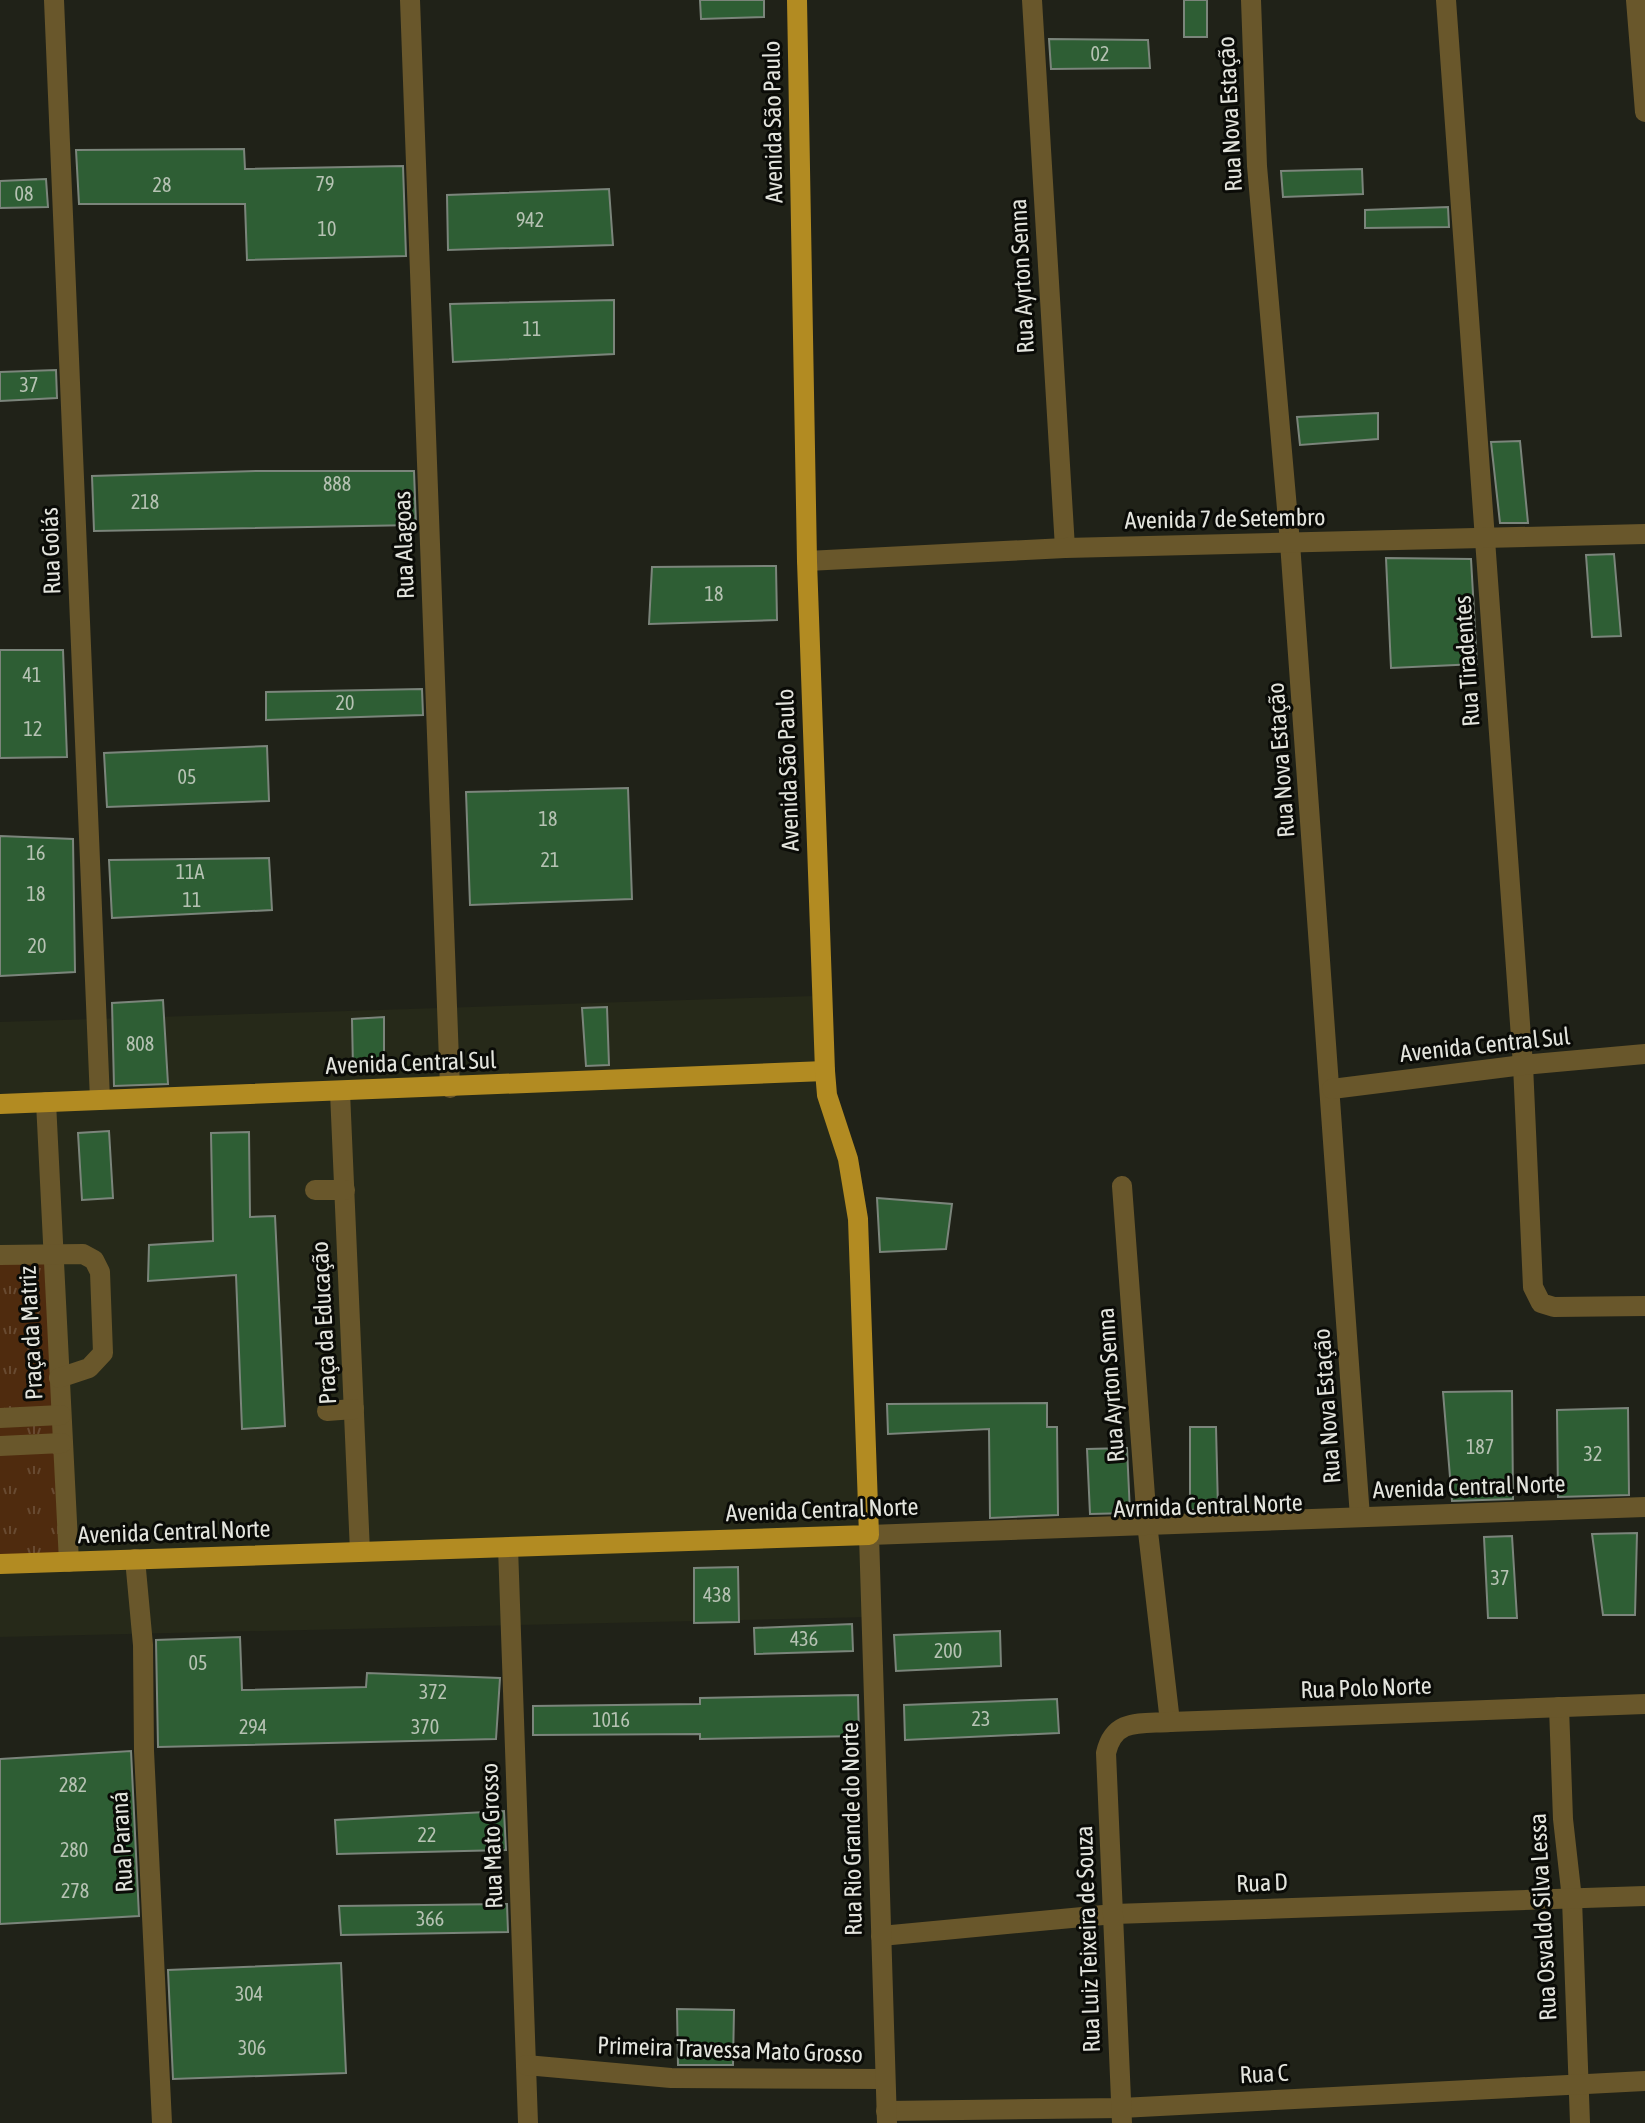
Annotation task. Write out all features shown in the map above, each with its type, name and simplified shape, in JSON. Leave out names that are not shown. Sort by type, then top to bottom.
[{"type":"main road","name":"Avenida São Paulo","points":[[797,0],[807,561],[825,1071],[827,1095],[854,1187],[858,1219],[867,1538]]},
{"type":"main road","name":"Avenida Central Sul","points":[[0,1104],[825,1071]]},
{"type":"main road","name":"Avenida Central Norte","points":[[0,1564],[867,1538]]},
{"type":"street","name":"Rua Goiás","points":[[54,0],[100,1100]]},
{"type":"street","name":"Rua Alagoas","points":[[410,0],[450,1088]]},
{"type":"street","name":"Rua Ayrton Senna","points":[[1032,0],[1065,548]]},
{"type":"street","name":"Rua Nova Estação","points":[[1251,0],[1257,166],[1332,1089],[1360,1517]]},
{"type":"street","name":"Rua Tiradentes","points":[[1446,0],[1523,1065],[1533,1287],[1541,1303],[1554,1307],[1645,1306]]},
{"type":"street","points":[[1636,0],[1645,112]]},
{"type":"street","name":"Avenida 7 de Setembro","points":[[807,561],[1065,548],[1645,534]]},
{"type":"street","name":"Avenida Central Sul","points":[[1332,1089],[1523,1065],[1645,1054]]},
{"type":"street","name":"Praça da Educação","points":[[340,1092],[360,1552]]},
{"type":"street","name":"Praça da Matriz","points":[[46,1102],[69,1562]]},
{"type":"street","name":"Rua Ayrton Senna","points":[[1122,1186],[1147,1528],[1170,1722]]},
{"type":"street","points":[[315,1190],[345,1190]]},
{"type":"street","points":[[0,1255],[89,1255],[100,1272],[105,1340],[98,1360],[77,1374],[59,1378]]},
{"type":"street","points":[[327,1411],[354,1409]]},
{"type":"street","points":[[0,1418],[61,1415]]},
{"type":"street","points":[[0,1446],[62,1443]]},
{"type":"street","name":"Avenida Central Norte","points":[[867,1538],[1645,1507]]},
{"type":"street","name":"Avrnida Central Norte","points":[[1147,1528],[1645,1517]]},
{"type":"street","name":"Rua Rio Grande do Norte","points":[[867,1538],[881,1936],[881,2079]]},
{"type":"street","name":"Rua Rio Grande do Norte","points":[[867,1538],[884,2119]]},
{"type":"street","name":"Rua Mato Grosso","points":[[508,1547],[528,2123]]},
{"type":"street","name":"Rua Paraná","points":[[135,1559],[143,1645],[144,1751],[162,2123]]},
{"type":"street","name":"Rua Polo Norte","points":[[1106,1753],[1109,1738],[1124,1726],[1645,1704]]},
{"type":"street","name":"Rua Osvaldo Silva Lessa","points":[[1559,1707],[1563,1819],[1572,1899],[1580,2123]]},
{"type":"street","name":"Rua Luiz Teixeira de Souza","points":[[1106,1753],[1121,2116]]},
{"type":"street","name":"Rua D","points":[[881,1936],[1114,1914],[1645,1896]]},
{"type":"street","name":"Primeira Travessa Mato Grosso","points":[[526,2065],[671,2078],[881,2079]]},
{"type":"street","name":"Rua C","points":[[884,2119],[1121,2116],[1578,2083],[1645,2081]]},
{"type":"shaded area","points":[[813,996],[858,1219],[871,1617],[0,1637],[0,1022]]},
{"type":"green space","points":[[53,1253],[70,1562],[0,1564],[0,1255]]},
{"type":"building","points":[[700,0],[764,0],[764,17],[701,19]]},
{"type":"building","points":[[1184,0],[1207,0],[1207,37],[1184,37]]},
{"type":"building","points":[[1049,39],[1148,40],[1150,68],[1051,69]]},
{"type":"building","points":[[244,149],[245,169],[403,166],[406,256],[247,260],[245,204],[79,204],[76,150]]},
{"type":"building","points":[[1362,169],[1363,194],[1283,197],[1281,171]]},
{"type":"building","points":[[46,179],[48,207],[0,208],[0,181]]},
{"type":"building","points":[[609,189],[613,245],[448,250],[447,195]]},
{"type":"building","points":[[1448,207],[1449,227],[1365,228],[1365,210]]},
{"type":"building","points":[[614,300],[614,354],[453,362],[450,304]]},
{"type":"building","points":[[56,370],[57,398],[0,401],[0,372]]},
{"type":"building","points":[[1378,413],[1378,439],[1300,445],[1297,417]]},
{"type":"building","points":[[1520,441],[1528,523],[1500,523],[1491,442]]},
{"type":"building","points":[[256,471],[414,471],[416,525],[94,531],[92,476]]},
{"type":"building","points":[[1614,554],[1621,636],[1592,637],[1586,555]]},
{"type":"building","points":[[1386,558],[1471,559],[1477,664],[1391,668]]},
{"type":"building","points":[[776,566],[777,620],[649,624],[652,567]]},
{"type":"building","points":[[0,650],[63,650],[67,757],[0,758]]},
{"type":"building","points":[[422,689],[423,715],[266,720],[266,692]]},
{"type":"building","points":[[267,746],[269,801],[107,807],[104,753]]},
{"type":"building","points":[[628,788],[632,899],[470,905],[466,792]]},
{"type":"building","points":[[0,836],[73,839],[75,972],[0,976]]},
{"type":"building","points":[[269,858],[272,910],[112,918],[109,860]]},
{"type":"building","points":[[163,1000],[168,1084],[114,1086],[112,1003]]},
{"type":"building","points":[[607,1007],[609,1065],[586,1066],[582,1008]]},
{"type":"building","points":[[384,1017],[384,1067],[353,1069],[352,1019]]},
{"type":"building","points":[[109,1131],[113,1198],[82,1200],[78,1133]]},
{"type":"building","points":[[249,1132],[250,1217],[275,1216],[285,1426],[242,1429],[236,1275],[148,1281],[149,1245],[213,1241],[211,1133]]},
{"type":"building","points":[[877,1198],[952,1204],[946,1249],[880,1252]]},
{"type":"building","points":[[1512,1391],[1513,1499],[1452,1501],[1443,1392]]},
{"type":"building","points":[[1047,1403],[1047,1427],[1057,1427],[1058,1515],[990,1518],[989,1429],[888,1434],[887,1404]]},
{"type":"building","points":[[1628,1408],[1629,1495],[1558,1497],[1557,1410]]},
{"type":"building","points":[[1190,1427],[1216,1427],[1218,1509],[1190,1510]]},
{"type":"building","points":[[1127,1448],[1130,1513],[1090,1514],[1087,1449]]},
{"type":"building","points":[[1637,1533],[1635,1615],[1603,1615],[1592,1534]]},
{"type":"building","points":[[1512,1536],[1517,1618],[1488,1618],[1484,1537]]},
{"type":"building","points":[[738,1567],[739,1622],[694,1623],[694,1568]]},
{"type":"building","points":[[852,1624],[853,1651],[755,1654],[754,1628]]},
{"type":"building","points":[[1000,1631],[1001,1666],[896,1671],[894,1635]]},
{"type":"building","points":[[240,1637],[242,1690],[366,1687],[367,1673],[500,1678],[496,1739],[158,1747],[156,1640]]},
{"type":"building","points":[[858,1695],[859,1736],[700,1739],[700,1734],[533,1735],[533,1706],[700,1704],[700,1698]]},
{"type":"building","points":[[1057,1699],[1059,1733],[905,1740],[904,1705]]},
{"type":"building","points":[[131,1751],[139,1916],[0,1924],[0,1759]]},
{"type":"building","points":[[504,1811],[506,1850],[337,1854],[335,1820]]},
{"type":"building","points":[[507,1904],[508,1932],[341,1935],[339,1906]]},
{"type":"building","points":[[341,1963],[346,2073],[173,2079],[168,1970]]},
{"type":"building","points":[[677,2009],[734,2010],[733,2065],[678,2065]]}]
